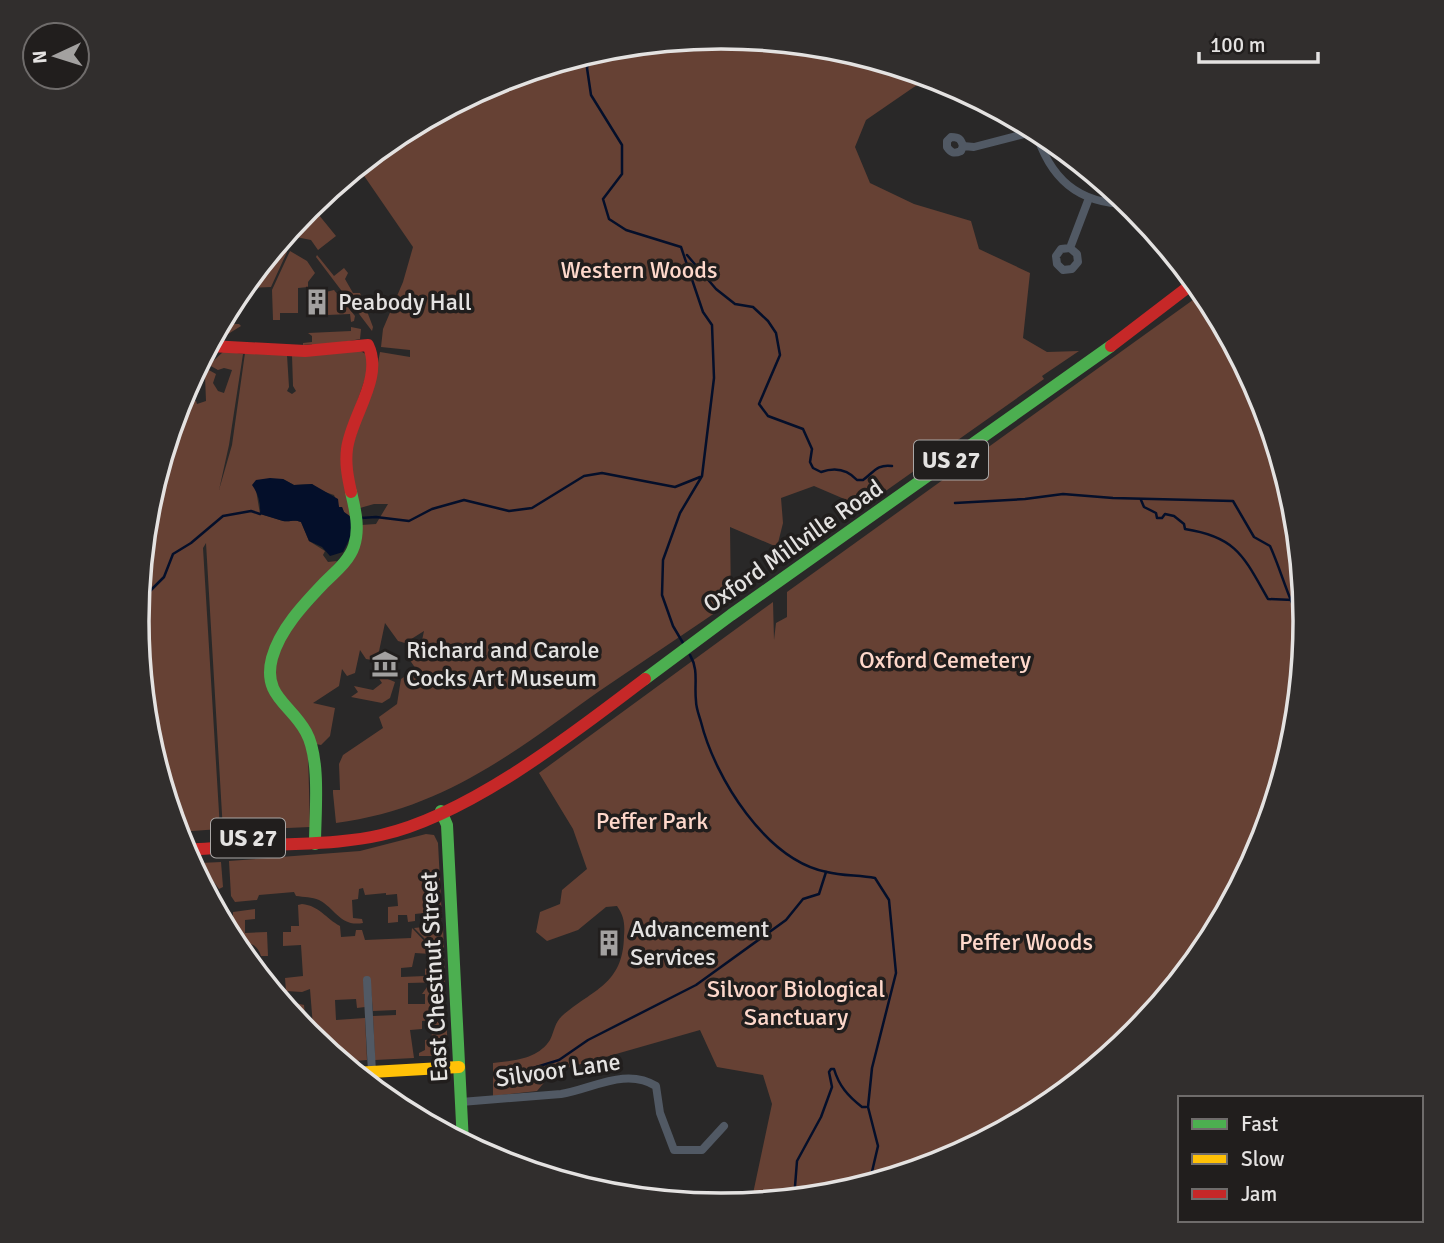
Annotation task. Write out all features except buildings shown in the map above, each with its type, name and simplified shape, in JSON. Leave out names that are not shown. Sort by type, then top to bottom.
[{"type":"main road","name":"Oxford Millville Road","points":[[442,811],[507,777],[1102,352],[1187,288]]},
{"type":"main road","points":[[220,347],[289,352],[329,351],[358,344],[368,345],[372,349],[373,365],[349,437],[346,457],[357,529],[355,545],[348,559],[283,633],[271,663],[273,691],[302,724],[312,751],[315,839]]},
{"type":"main road","name":"US 27","points":[[193,842],[363,838],[413,825],[442,811]]},
{"type":"main road","name":"East Chestnut Street","points":[[442,811],[447,825],[462,1131]]},
{"type":"main road","name":"US 27","points":[[197,849],[315,839]]},
{"type":"main road","points":[[369,1072],[459,1067]]},
{"type":"street","points":[[963,146],[974,147],[1021,134]]},
{"type":"street","points":[[1039,145],[1052,169],[1066,184],[1089,198],[1114,205]]},
{"type":"street","points":[[1070,248],[1089,198]]},
{"type":"street","points":[[367,980],[372,1072]]},
{"type":"street","name":"Silvoor Lane","points":[[460,1102],[577,1092],[605,1081],[644,1078],[656,1086],[660,1112],[674,1150],[702,1150],[724,1126]]},
{"type":"green space","name":"Western Woods","points":[[685,50],[759,50],[797,54],[834,60],[919,84],[866,120],[855,147],[870,183],[914,204],[971,221],[979,249],[1030,273],[1023,338],[1047,352],[1079,351],[1042,376],[1044,379],[863,507],[814,486],[781,498],[783,523],[777,547],[730,527],[731,602],[506,757],[475,775],[410,805],[374,816],[336,823],[333,790],[340,790],[339,764],[343,755],[383,728],[379,717],[397,704],[401,679],[416,669],[407,656],[408,649],[420,650],[424,631],[405,643],[398,641],[385,623],[378,656],[373,655],[372,660],[366,659],[360,650],[355,673],[347,676],[342,669],[339,686],[313,703],[335,708],[330,736],[321,745],[316,744],[285,702],[274,680],[277,654],[290,629],[355,557],[361,525],[376,524],[388,504],[360,508],[350,454],[380,352],[410,357],[410,350],[381,347],[383,329],[403,282],[413,247],[364,175],[404,145],[469,108],[538,79],[610,60]]},
{"type":"green space","points":[[319,215],[336,236],[318,250],[311,240],[298,237]]},
{"type":"green space","points":[[287,250],[287,252],[271,287],[257,288]]},
{"type":"green space","points":[[290,251],[307,261],[315,273],[308,282],[308,287],[298,288],[298,313],[280,313],[280,320],[273,320],[272,290]]},
{"type":"green space","points":[[317,255],[334,276],[344,268],[348,273],[345,279],[353,293],[360,293],[373,327],[372,331],[316,257]]},
{"type":"green space","points":[[334,290],[355,316],[354,321],[351,322],[350,314],[327,315],[326,292]]},
{"type":"green space","points":[[1195,299],[1218,335],[1251,402],[1275,473],[1290,547],[1293,659],[1290,696],[1275,770],[1251,841],[1218,908],[1198,940],[1176,970],[1127,1026],[1071,1076],[1040,1098],[975,1135],[906,1164],[870,1174],[834,1183],[753,1193],[772,1104],[763,1075],[717,1067],[700,1030],[553,1072],[537,1091],[493,1096],[493,1063],[524,1058],[545,1046],[560,1018],[612,976],[622,952],[624,924],[617,906],[606,907],[578,930],[547,941],[536,932],[540,912],[560,904],[562,890],[587,869],[573,829],[539,773],[773,602],[774,640],[776,623],[787,617],[787,592]]},
{"type":"green space","points":[[233,324],[241,326],[226,335]]},
{"type":"green space","points":[[351,327],[361,329],[360,339],[312,348],[312,344],[303,345],[312,342],[312,336],[308,333],[351,331]]},
{"type":"green space","points":[[359,350],[367,355],[369,367],[346,434],[351,517],[339,507],[334,495],[319,490],[312,484],[294,485],[283,479],[256,490],[260,514],[283,521],[301,522],[309,541],[325,551],[323,555],[328,562],[337,561],[313,592],[267,673],[300,728],[308,752],[310,827],[223,831],[206,543],[203,548],[220,829],[189,831],[169,770],[154,696],[149,622],[154,547],[161,510],[169,473],[193,402],[196,401],[197,404],[206,401],[205,376],[208,370],[216,374],[213,383],[218,391],[224,393],[232,370],[218,370],[210,366],[212,362],[224,351],[243,354],[219,490],[232,445],[245,353],[287,355],[287,391],[292,394],[296,391],[293,386],[292,355]]},
{"type":"green space","points":[[376,674],[395,682],[390,698],[382,703],[351,697],[358,692],[354,686],[373,690],[382,683]]},
{"type":"green space","points":[[426,834],[434,835],[438,843],[442,919],[425,920],[424,913],[415,914],[415,921],[408,922],[407,915],[398,915],[398,922],[388,923],[388,907],[398,906],[397,894],[365,895],[363,888],[359,889],[358,899],[352,900],[353,918],[362,919],[363,923],[355,924],[343,920],[319,900],[296,896],[294,892],[259,895],[257,900],[235,902],[231,896],[229,861],[360,851]]},
{"type":"green space","points":[[221,862],[223,887],[219,889],[203,863]]},
{"type":"green space","points":[[298,905],[308,905],[318,910],[340,926],[341,937],[355,936],[356,930],[362,930],[365,940],[411,938],[412,928],[428,945],[431,954],[415,953],[412,967],[401,968],[401,977],[425,976],[425,969],[430,966],[432,957],[444,956],[445,982],[408,983],[408,1004],[425,1004],[425,994],[422,994],[427,987],[445,986],[448,1056],[419,1056],[419,1053],[425,1050],[425,1040],[432,1039],[431,1020],[422,1021],[422,1029],[410,1030],[414,1058],[375,1060],[373,1016],[396,1015],[396,1010],[373,1011],[370,979],[365,1007],[357,1008],[356,999],[335,1000],[336,1020],[365,1018],[367,1060],[355,1061],[317,1026],[313,1021],[310,989],[302,992],[286,991],[285,978],[303,976],[301,945],[283,946],[283,932],[291,932],[291,926],[299,926]]},
{"type":"green space","points":[[255,909],[255,919],[245,920],[245,933],[267,932],[268,956],[261,956],[256,947],[249,944],[233,919],[233,912]]},
{"type":"green space","points":[[443,925],[442,953],[440,948],[434,952],[414,928]]},
{"type":"green space","points":[[296,1003],[304,1005],[305,1013]]},
{"type":"water","points":[[283,479],[294,485],[312,484],[338,499],[339,507],[351,517],[352,534],[343,552],[330,556],[322,547],[309,541],[301,522],[283,521],[260,514],[259,499],[252,485],[256,480]]},
{"type":"waterway","points":[[588,66],[591,95],[622,145],[622,174],[603,199],[609,219],[626,230],[681,247],[703,312],[712,325],[714,378],[702,476],[680,513],[663,560],[662,595],[673,626],[683,643]]},
{"type":"waterway","points":[[687,255],[716,289],[735,304],[753,307],[776,333],[780,355],[759,404],[768,416],[803,429],[812,449],[810,462],[813,468],[821,472],[840,470],[857,480],[863,480],[879,467],[892,466]]},
{"type":"waterway","points":[[361,518],[409,521],[432,509],[464,500],[509,511],[532,508],[584,476],[602,473],[675,487],[700,477]]},
{"type":"waterway","points":[[955,503],[1063,494],[1233,501],[1254,537],[1270,546],[1294,606]]},
{"type":"waterway","points":[[1141,500],[1144,507],[1156,513],[1157,518],[1162,518],[1165,514],[1174,516],[1184,524],[1185,529],[1217,537],[1237,551],[1268,599],[1293,600]]},
{"type":"waterway","points":[[151,590],[164,577],[173,554],[191,543],[223,516],[251,511],[260,514]]},
{"type":"waterway","points":[[690,655],[695,672],[696,706],[708,744],[731,791],[746,814],[784,851],[805,864],[833,873],[875,878],[889,900],[896,973],[872,1068],[868,1107],[878,1146],[872,1174]]},
{"type":"waterway","points":[[514,1086],[515,1081],[530,1069],[559,1060],[588,1040],[696,985],[786,920],[803,899],[819,894],[826,872]]},
{"type":"waterway","points":[[795,1189],[797,1161],[821,1117],[832,1087],[829,1072],[831,1069],[834,1069],[848,1095],[862,1107],[866,1107]]},
{"type":"traffic: fast","points":[[645,679],[1111,346]]},
{"type":"traffic: fast","points":[[315,844],[316,786],[311,743],[300,722],[274,691],[270,671],[276,647],[293,618],[352,551],[357,525],[351,492]]},
{"type":"traffic: fast","points":[[441,811],[447,825],[462,1131]]},
{"type":"traffic: slow","points":[[369,1072],[459,1067]]},
{"type":"traffic: jam","points":[[1111,346],[1187,288]]},
{"type":"traffic: jam","points":[[220,347],[305,351],[368,345],[372,371],[347,449],[351,492]]},
{"type":"traffic: jam","points":[[197,849],[368,838],[415,825],[449,810],[519,770],[645,679]]},
{"type":"place","name":"Peabody Hall","points":[[317,302]]},
{"type":"place","name":"Richard and Carole Cocks Art Museum","points":[[385,664]]},
{"type":"place","name":"Advancement Services","points":[[609,943]]},
{"type":"park label","name":"Oxford Cemetery","points":[[945,660]]},
{"type":"park label","name":"Peffer Park","points":[[652,821]]},
{"type":"park label","name":"Peffer Woods","points":[[1026,942]]},
{"type":"park label","name":"Silvoor Biological Sanctuary","points":[[796,1003]]}]
